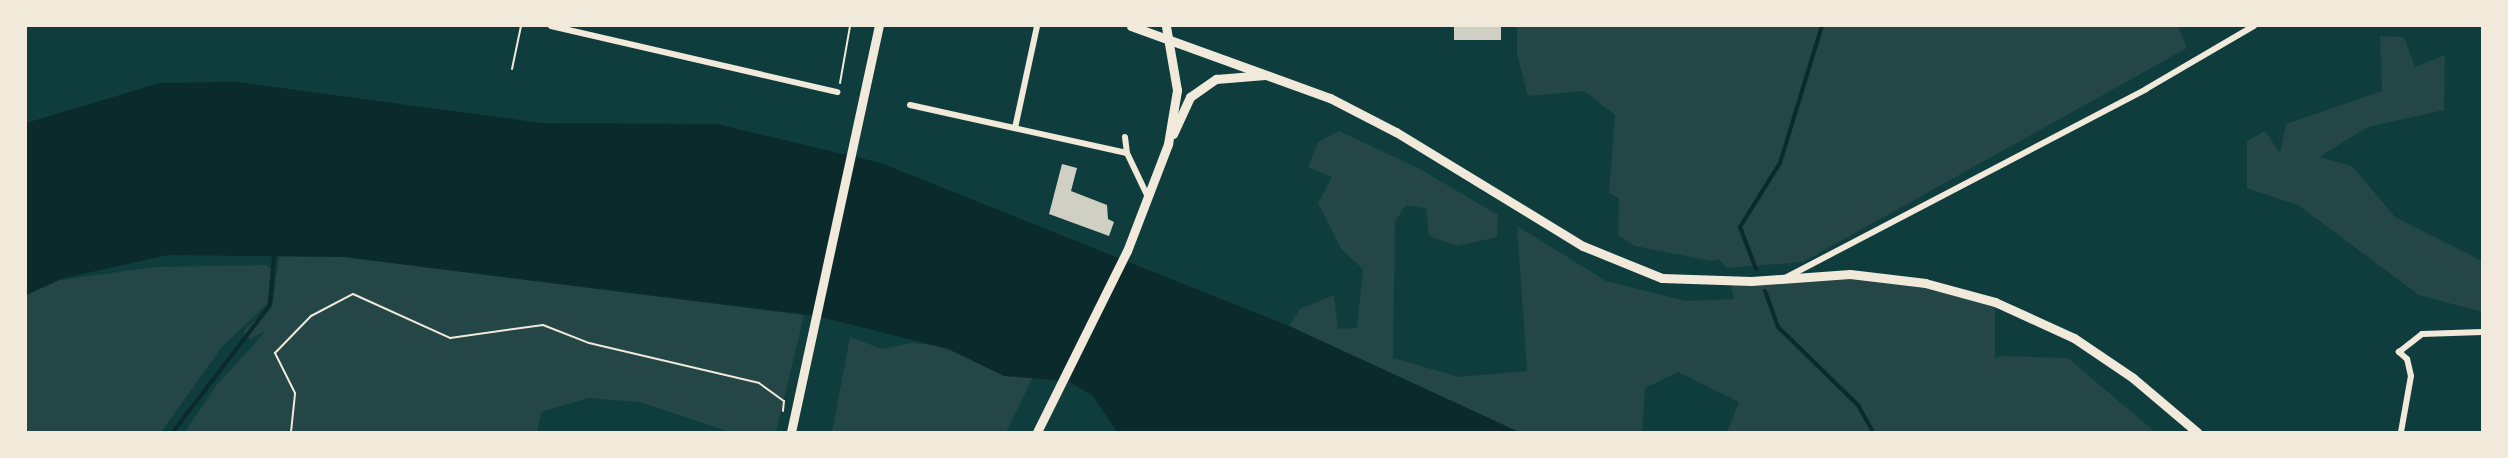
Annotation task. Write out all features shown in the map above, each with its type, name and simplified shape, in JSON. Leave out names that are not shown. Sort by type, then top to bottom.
[{"type":"main road","points":[[791,432],[879,26]]},
{"type":"main road","points":[[1131,26],[1169,37],[1330,99],[1396,132],[1583,246],[1662,278],[1751,281],[1850,274],[1925,283],[1995,302],[2074,338],[2133,378],[2197,432]]},
{"type":"main road","points":[[1166,26],[1177,90],[1168,144]]},
{"type":"main road","points":[[1037,432],[1130,243],[1168,144],[1190,97],[1216,79],[1268,75]]},
{"type":"street","points":[[551,26],[838,92]]},
{"type":"street","points":[[1015,128],[1037,26]]},
{"type":"street","points":[[1786,277],[2146,89],[2254,26]]},
{"type":"street","points":[[910,105],[1127,153]]},
{"type":"street","points":[[1125,137],[1127,153],[1148,197]]},
{"type":"street","points":[[2401,432],[2411,376],[2407,359],[2399,352],[2422,334],[2482,332]]},
{"type":"path","points":[[512,69],[521,26]]},
{"type":"path","points":[[838,92],[850,26]]},
{"type":"path","points":[[291,432],[295,393],[275,353],[311,316],[353,294],[450,338],[543,325],[589,343],[759,383],[784,401]]},
{"type":"shaded area","points":[[1517,26],[2178,26],[2187,48],[1803,262],[1727,268],[1719,259],[1711,261],[1635,246],[1618,235],[1619,198],[1609,193],[1615,115],[1584,91],[1528,96],[1517,54]]},
{"type":"shaded area","points":[[2380,36],[2404,37],[2415,67],[2445,55],[2444,110],[2368,127],[2319,157],[2352,166],[2395,217],[2482,261],[2482,312],[2419,295],[2298,205],[2247,188],[2247,141],[2265,131],[2280,153],[2286,124],[2382,91]]},
{"type":"shaded area","points":[[237,82],[541,123],[717,124],[881,163],[1289,326],[1519,432],[1117,432],[1093,396],[1068,381],[1004,376],[948,349],[817,316],[344,257],[168,255],[64,278],[26,295],[26,123],[160,83]]},
{"type":"shaded area","points":[[1339,131],[1418,168],[1498,215],[1497,237],[1457,246],[1429,236],[1426,208],[1406,205],[1395,221],[1393,358],[1459,377],[1527,371],[1517,226],[1606,281],[1686,301],[1734,299],[1731,284],[1790,273],[1861,271],[1921,279],[1995,303],[1995,359],[2000,356],[2068,358],[2155,432],[1727,432],[1739,402],[1678,372],[1645,388],[1642,432],[1519,432],[1289,326],[1300,309],[1334,295],[1338,329],[1357,328],[1363,269],[1341,249],[1318,203],[1332,177],[1308,167],[1318,142]]},
{"type":"shaded area","points":[[279,256],[344,257],[804,315],[776,432],[730,432],[640,402],[589,398],[541,412],[537,432],[185,432],[216,386],[266,331],[250,339],[243,332],[273,302]]},
{"type":"shaded area","points":[[266,265],[271,270],[267,304],[221,348],[161,432],[26,432],[26,285],[154,267]]},
{"type":"shaded area","points":[[850,337],[882,349],[911,343],[933,345],[1035,373],[1006,432],[832,432]]},
{"type":"building","points":[[1454,26],[1501,26],[1501,40],[1454,40]]},
{"type":"building","points":[[1062,164],[1077,168],[1071,191],[1107,205],[1108,219],[1114,222],[1109,236],[1049,214]]},
{"type":"waterway","points":[[1756,269],[1740,227],[1780,163],[1822,26]]},
{"type":"waterway","points":[[173,432],[270,305],[274,256]]},
{"type":"waterway","points":[[1765,291],[1778,327],[1858,405],[1873,432]]}]
